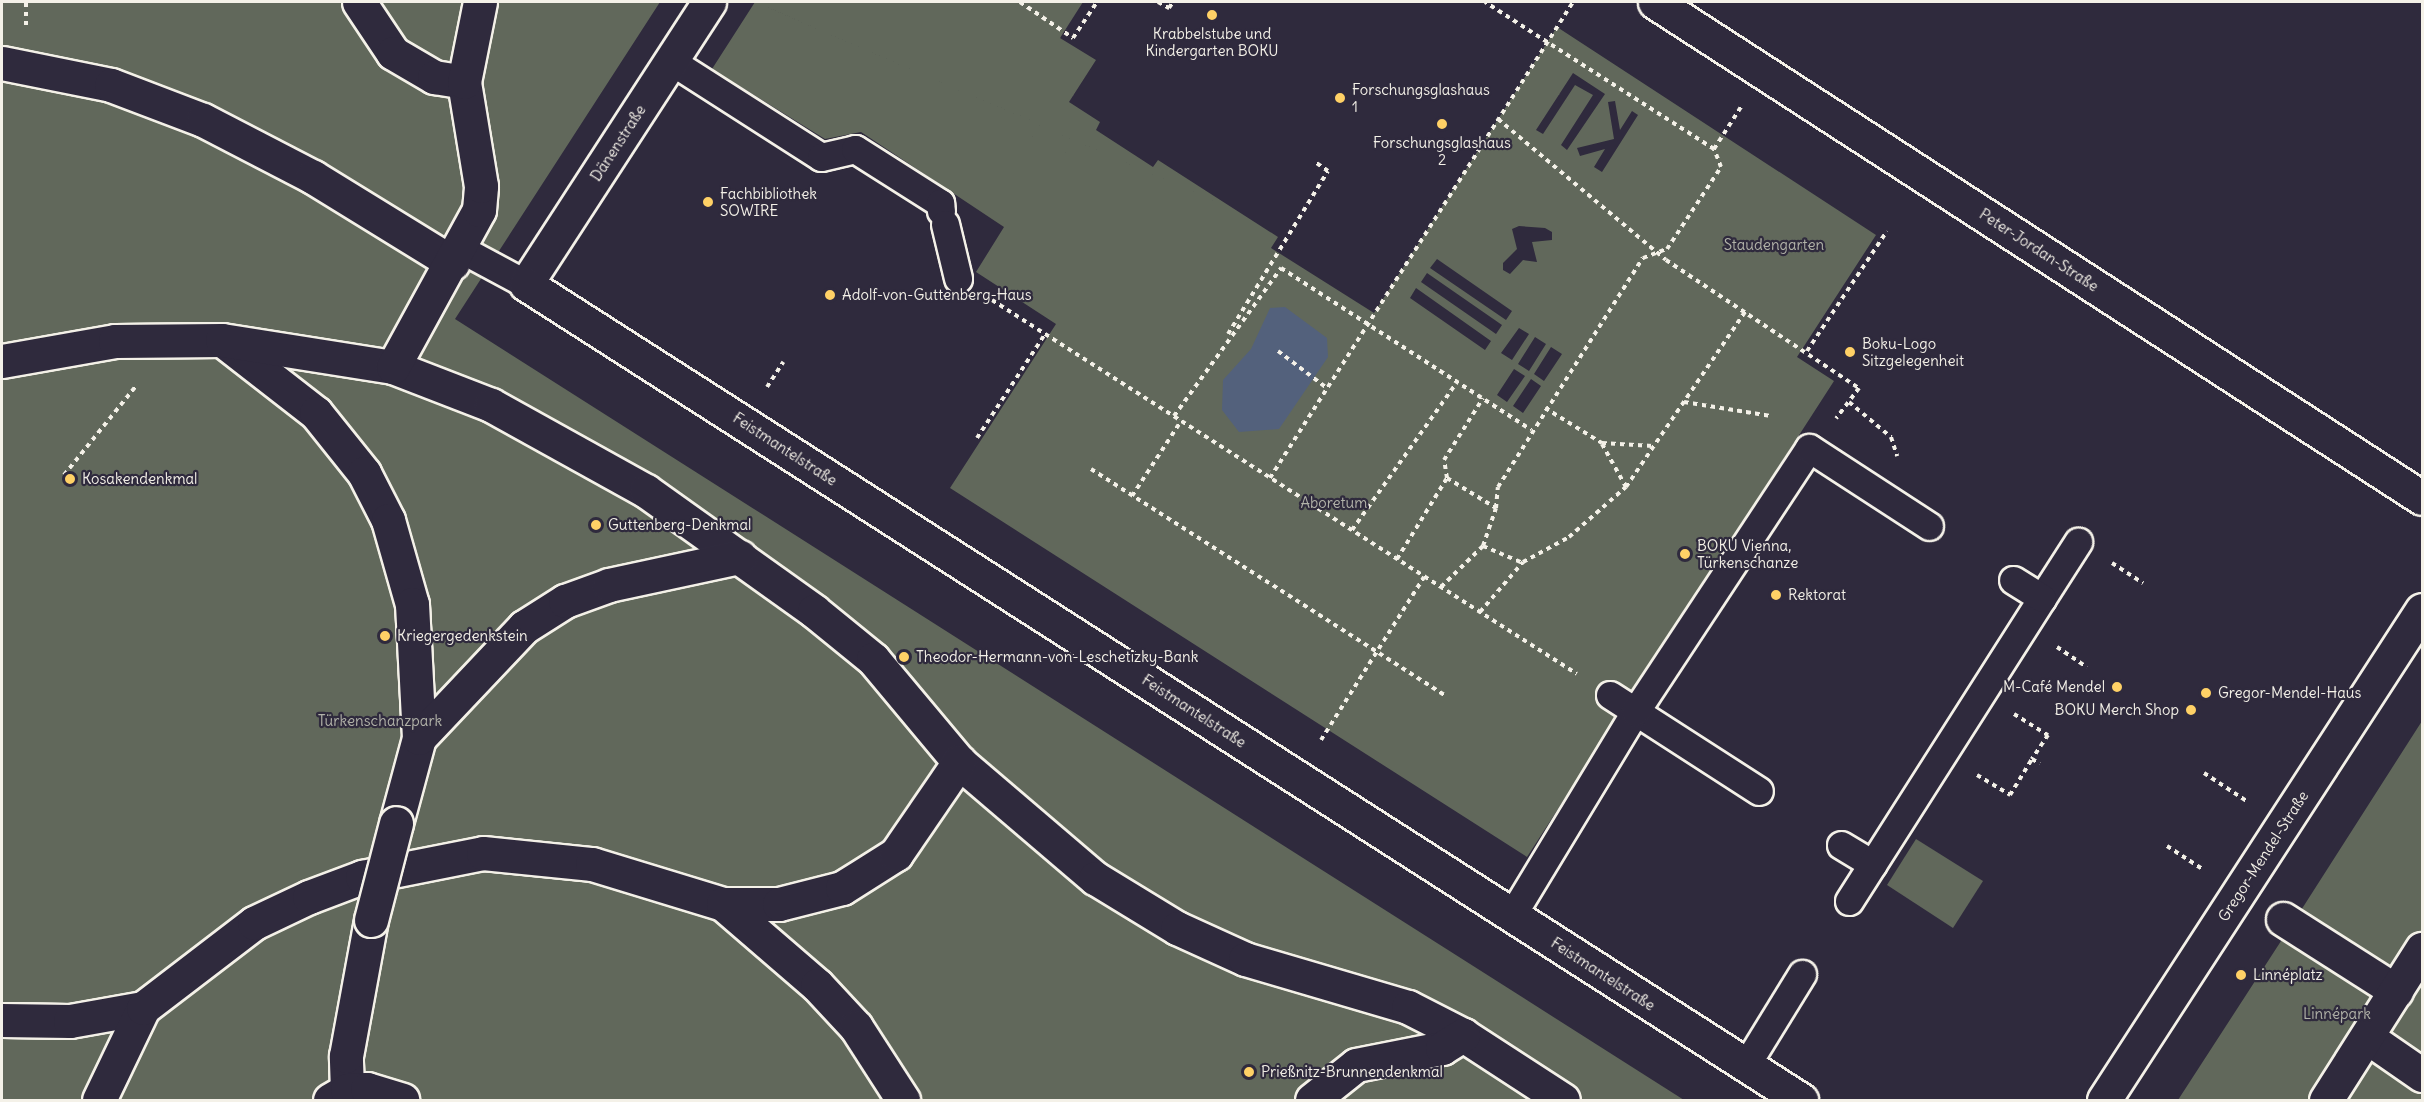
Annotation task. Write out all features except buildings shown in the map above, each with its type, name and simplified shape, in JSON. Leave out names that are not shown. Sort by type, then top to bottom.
[{"type":"street","points":[[359,2],[393,53],[434,77],[464,82]]},
{"type":"street","points":[[393,367],[475,223],[481,186],[464,82],[480,2]]},
{"type":"street","name":"Dänenstraße","points":[[526,284],[709,2]]},
{"type":"street","name":"Peter-Jordan-Straße","points":[[1655,2],[2422,498]]},
{"type":"street","points":[[2,63],[111,85],[203,120],[457,256]]},
{"type":"street","name":"Feistmantelstraße","points":[[526,284],[1802,1101]]},
{"type":"street","points":[[222,340],[316,413],[364,473],[388,520],[412,604],[419,738],[371,920],[339,1095],[392,1094],[402,1101]]},
{"type":"street","points":[[2,362],[115,341],[222,340],[393,367],[545,432],[646,491],[740,557],[873,658],[958,762],[1048,843],[1177,928],[1245,959],[1408,1008],[1463,1035],[1563,1101]]},
{"type":"street","points":[[419,738],[524,627],[565,601],[609,585],[740,557]]},
{"type":"street","name":"Gregor-Mendel-Straße","points":[[2104,1101],[2422,610]]},
{"type":"street","points":[[99,1101],[143,1008],[254,922],[363,877],[430,861],[483,853],[592,864],[723,904],[779,904],[842,888],[877,869],[920,825],[958,762]]},
{"type":"street","points":[[723,904],[840,1010],[903,1101]]},
{"type":"street","points":[[2283,919],[2396,991]]},
{"type":"street","points":[[2326,1101],[2422,949]]},
{"type":"street","points":[[2,1020],[70,1021],[143,1008]]},
{"type":"street","points":[[1312,1101],[1356,1065],[1442,1048],[1463,1035]]},
{"type":"street","points":[[2367,1037],[2422,1075]]},
{"type":"lane","points":[[671,61],[821,157],[855,149],[940,203],[958,278]]},
{"type":"lane","points":[[457,256],[526,284]]},
{"type":"lane","points":[[1512,915],[1635,712],[1809,448],[1929,526]]},
{"type":"lane","points":[[1849,901],[2078,542]]},
{"type":"lane","points":[[2013,580],[2042,598]]},
{"type":"lane","points":[[1610,696],[1759,791]]},
{"type":"lane","points":[[1841,844],[1873,864]]},
{"type":"lane","points":[[1746,1065],[1802,974]]},
{"type":"path","points":[[1020,2],[1073,38],[1098,2]]},
{"type":"path","points":[[1158,2],[1169,8],[1173,2]]},
{"type":"path","points":[[1441,587],[1483,546],[1496,508],[1498,487],[1531,430],[1643,258],[1667,249],[1721,166],[1714,149],[1485,2]]},
{"type":"path","points":[[1270,478],[1573,2]]},
{"type":"path","points":[[1498,119],[1657,253],[1851,382]]},
{"type":"path","points":[[1174,416],[1227,338],[1328,171],[1315,162]]},
{"type":"path","points":[[1807,351],[1887,231]]},
{"type":"path","points":[[1227,338],[1281,268],[1531,430]]},
{"type":"path","points":[[958,278],[1610,696]]},
{"type":"path","points":[[1480,612],[1523,563],[1569,537],[1626,487],[1745,312]]},
{"type":"path","points":[[977,438],[1045,334]]},
{"type":"path","points":[[64,475],[115,409],[186,340]]},
{"type":"path","points":[[1278,351],[1327,388]]},
{"type":"path","points":[[767,388],[783,362]]},
{"type":"path","points":[[1352,530],[1457,382]]},
{"type":"path","points":[[1397,559],[1448,478],[1444,460],[1483,398]]},
{"type":"path","points":[[1684,402],[1771,416]]},
{"type":"path","points":[[1545,408],[1602,443],[1654,446]]},
{"type":"path","points":[[1132,496],[1181,421]]},
{"type":"path","points":[[1602,443],[1626,487]]},
{"type":"path","points":[[1091,469],[1444,695]]},
{"type":"path","points":[[1448,478],[1496,508]]},
{"type":"path","points":[[1483,546],[1523,563]]},
{"type":"path","points":[[1321,740],[1424,576]]},
{"type":"path","points":[[2024,627],[2087,667]]},
{"type":"path","points":[[1943,754],[2010,795],[2048,735],[2009,711],[2015,701]]},
{"type":"path","points":[[2032,759],[2040,764]]},
{"type":"path","points":[[2204,773],[2248,802]]},
{"type":"path","points":[[2167,846],[2205,871]]},
{"type":"green space","name":"Türkenschanzpark","points":[[2,2],[660,2],[455,319],[1684,1100],[2,1100]]},
{"type":"green space","name":"Aboretum","points":[[755,2],[1083,2],[1060,38],[1096,60],[1069,102],[1100,122],[1096,130],[1153,167],[1158,160],[1278,237],[1271,248],[1374,313],[1557,27],[1876,235],[1797,357],[1834,381],[1527,857],[950,488],[1056,324],[976,272],[1004,227],[861,132],[825,139],[712,69]],"holes":[[[1573,73],[1605,94],[1567,150],[1561,145],[1593,95],[1575,85],[1543,134],[1536,130]],[[1615,101],[1620,130],[1632,111],[1638,115],[1602,172],[1594,167],[1605,149],[1580,156],[1577,148],[1614,139],[1608,102]],[[1519,226],[1545,228],[1552,232],[1552,240],[1532,242],[1537,262],[1523,260],[1510,274],[1503,270],[1503,263],[1517,249],[1512,229]],[[1437,259],[1512,311],[1506,320],[1430,268]],[[1427,273],[1502,325],[1496,334],[1421,282]],[[1416,288],[1491,341],[1485,350],[1410,298]],[[1519,328],[1529,334],[1512,360],[1501,353]],[[1535,337],[1546,344],[1529,371],[1518,364]],[[1551,347],[1562,354],[1544,381],[1534,374]],[[1514,369],[1525,376],[1507,402],[1497,395]],[[1531,379],[1541,386],[1523,413],[1513,406]]]},
{"type":"green space","name":"Linnépark","points":[[2422,721],[2422,1100],[2178,1100],[2305,904]]},
{"type":"green space","points":[[1916,839],[1983,881],[1953,928],[1887,885]]},
{"type":"water","points":[[1285,307],[1327,338],[1328,357],[1279,429],[1239,432],[1222,410],[1223,380],[1251,349],[1270,308]]},
{"type":"place","name":"Krabbelstube und Kindergarten BOKU","points":[[1212,15]]},
{"type":"place","name":"Forschungsglashaus 1","points":[[1340,98]]},
{"type":"place","name":"Forschungsglashaus 2","points":[[1442,124]]},
{"type":"place","name":"Fachbibliothek SOWIRE","points":[[708,202]]},
{"type":"place","name":"Adolf-von-Guttenberg-Haus","points":[[830,295]]},
{"type":"place","name":"Boku-Logo Sitzgelegenheit","points":[[1850,352]]},
{"type":"place","name":"Kosakendenkmal","points":[[70,479]]},
{"type":"place","name":"Guttenberg-Denkmal","points":[[596,525]]},
{"type":"place","name":"BOKU Vienna, Türkenschanze","points":[[1685,554]]},
{"type":"place","name":"Rektorat","points":[[1776,595]]},
{"type":"place","name":"Kriegergedenkstein","points":[[385,636]]},
{"type":"place","name":"Theodor-Hermann-von-Leschetizky-Bank","points":[[904,657]]},
{"type":"place","name":"M-Café Mendel","points":[[2117,687]]},
{"type":"place","name":"Gregor-Mendel-Haus","points":[[2206,693]]},
{"type":"place","name":"BOKU Merch Shop","points":[[2191,710]]},
{"type":"place","name":"Linnéplatz","points":[[2241,975]]},
{"type":"place","name":"Prießnitz-Brunnendenkmal","points":[[1249,1072]]},
{"type":"park label","name":"Staudengarten","points":[[1774,245]]}]
